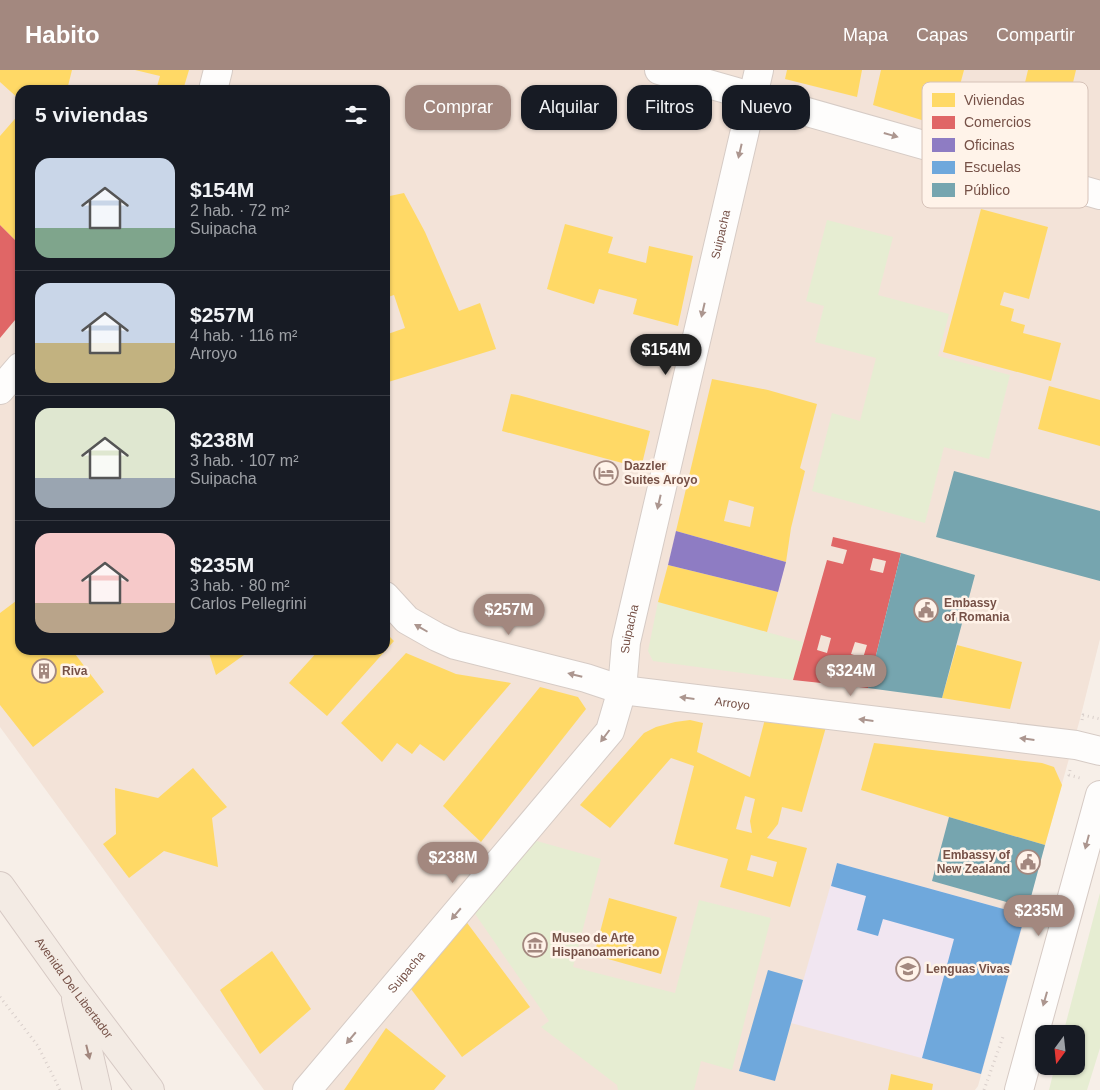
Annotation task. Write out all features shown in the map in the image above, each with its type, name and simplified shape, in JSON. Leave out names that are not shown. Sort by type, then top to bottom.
[{"type":"main road","name":"Avenida Del Libertador","points":[[0,886],[73,988],[150,1090]]},
{"type":"main road","points":[[73,988],[98,1090]]},
{"type":"street","points":[[214,85],[218,70]]},
{"type":"street","points":[[659,70],[722,89]]},
{"type":"street","name":"Suipacha","points":[[755,85],[759,70]]},
{"type":"street","points":[[810,114],[922,146]]},
{"type":"street","name":"Suipacha","points":[[307,1090],[610,731],[622,690],[626,642],[745,130]]},
{"type":"street","points":[[0,390],[15,373]]},
{"type":"street","name":"Arroyo","points":[[390,602],[406,620],[436,637],[455,645],[586,678],[622,690],[1066,744],[1100,751]]},
{"type":"street","points":[[1019,1090],[1100,795]]},
{"type":"path","points":[[0,997],[38,1046],[60,1090]]},
{"type":"shaded area","points":[[0,70],[1100,70],[1100,639],[1080,719],[978,1086],[975,1090],[264,1090],[0,727]]},
{"type":"shaded area","name":"Lenguas Vivas","points":[[837,863],[1025,915],[981,1074],[791,1023]]},
{"type":"green space","points":[[827,220],[893,237],[878,295],[949,314],[938,356],[1010,375],[989,459],[944,447],[925,523],[812,491],[832,413],[860,421],[876,358],[815,342],[824,306],[806,301]]},
{"type":"green space","points":[[658,602],[803,642],[793,680],[653,661],[648,651]]},
{"type":"green space","points":[[526,838],[601,859],[573,967],[675,993],[699,900],[771,918],[732,1070],[701,1061],[694,1090],[618,1090],[617,1085],[541,1027],[549,1021],[471,908]]},
{"type":"green space","points":[[1100,893],[1100,1048],[1087,1090],[1049,1090],[1053,1075],[1085,1075],[1085,1025],[1065,1025]]},
{"type":"building: Viviendas","points":[[0,70],[72,70],[68,85],[15,85],[15,96],[0,82]]},
{"type":"building: Viviendas","points":[[135,70],[189,70],[184,85],[157,85],[160,76]]},
{"type":"building: Viviendas","points":[[787,70],[862,70],[857,97],[785,79]]},
{"type":"building: Viviendas","points":[[881,70],[964,70],[961,82],[922,82],[922,120],[873,105]]},
{"type":"building: Viviendas","points":[[1028,70],[1076,70],[1073,82],[1025,82]]},
{"type":"building: Viviendas","points":[[15,119],[15,240],[0,225],[0,136]]},
{"type":"building: Viviendas","points":[[404,193],[425,232],[459,311],[480,303],[496,349],[390,381],[390,333],[405,328],[394,295],[390,296],[390,196]]},
{"type":"building: Viviendas","points":[[981,209],[1048,227],[1029,299],[1004,292],[1000,305],[1014,309],[1011,321],[1025,325],[1023,333],[1061,343],[1051,381],[943,352]]},
{"type":"building: Viviendas","points":[[565,224],[613,237],[608,253],[646,263],[649,246],[693,256],[678,326],[633,314],[637,299],[599,289],[594,304],[547,289]]},
{"type":"building: Viviendas","points":[[712,379],[768,390],[817,404],[800,468],[805,471],[791,528],[786,562],[676,531]],"holes":[[[729,500],[754,507],[750,527],[724,521]]]},
{"type":"building: Viviendas","points":[[1049,386],[1100,400],[1100,446],[1038,429]]},
{"type":"building: Viviendas","points":[[511,394],[650,431],[641,468],[502,431]]},
{"type":"building: Viviendas","points":[[668,565],[778,592],[767,632],[658,602]]},
{"type":"building: Viviendas","name":"Riva","points":[[15,602],[15,655],[76,655],[104,692],[33,747],[0,705],[0,613]]},
{"type":"building: Viviendas","points":[[390,637],[394,641],[390,645]]},
{"type":"building: Viviendas","points":[[957,645],[1022,662],[1010,709],[942,698]]},
{"type":"building: Viviendas","points":[[406,653],[456,674],[511,683],[444,761],[420,744],[412,754],[397,743],[382,762],[341,723]]},
{"type":"building: Viviendas","points":[[210,655],[244,655],[216,675]]},
{"type":"building: Viviendas","points":[[314,655],[381,655],[327,716],[289,683]]},
{"type":"building: Viviendas","points":[[540,687],[578,697],[586,709],[481,842],[443,806]]},
{"type":"building: Viviendas","points":[[765,719],[826,727],[802,812],[782,807],[778,824],[767,838],[807,848],[790,907],[720,887],[728,859],[674,844],[694,766],[671,758],[610,828],[580,805],[644,733],[656,727],[675,722],[690,720],[703,723],[697,752],[750,777]],"holes":[[[745,796],[755,799],[750,821],[752,833],[736,829]],[[751,855],[777,862],[773,877],[747,870]]]},
{"type":"building: Viviendas","points":[[874,743],[1042,763],[1054,767],[1062,785],[1045,845],[861,790]]},
{"type":"building: Viviendas","points":[[193,768],[227,807],[212,818],[218,867],[164,851],[129,878],[103,844],[116,834],[115,788],[158,798]]},
{"type":"building: Viviendas","points":[[609,898],[677,917],[661,974],[594,955]]},
{"type":"building: Viviendas","points":[[459,912],[530,1007],[462,1057],[405,981]]},
{"type":"building: Viviendas","points":[[272,951],[311,1009],[260,1054],[220,990]]},
{"type":"building: Viviendas","points":[[386,1028],[446,1076],[434,1090],[344,1090]]},
{"type":"building: Viviendas","points":[[891,1074],[933,1084],[932,1090],[888,1090]]},
{"type":"building: Comercios","points":[[0,225],[15,240],[15,320],[0,338]]},
{"type":"building: Comercios","points":[[833,537],[901,553],[868,688],[793,680],[827,560],[843,564],[847,550],[831,546]],"holes":[[[873,558],[886,561],[883,573],[870,570]],[[821,635],[831,638],[827,653],[817,650]],[[855,642],[867,645],[863,658],[851,654]]]},
{"type":"building: Oficinas","points":[[676,531],[786,562],[778,592],[668,565]]},
{"type":"building: Escuelas","points":[[837,863],[1025,915],[981,1074],[922,1058],[954,939],[883,919],[878,936],[857,930],[866,896],[831,886]]},
{"type":"building: Escuelas","points":[[768,970],[803,980],[775,1081],[739,1071]]},
{"type":"building: Público","points":[[954,471],[1100,511],[1100,581],[936,537]]},
{"type":"building: Público","name":"Embassy of Romania","points":[[901,553],[975,575],[942,698],[868,688]]},
{"type":"building: Público","points":[[949,817],[1045,845],[1028,908],[932,881]]},
{"type":"place","name":"Dazzler Suites Aroyo","points":[[606,473]]},
{"type":"place","name":"Embassy of Romania","points":[[926,610]]},
{"type":"place","name":"Riva","points":[[44,671]]},
{"type":"place","name":"Embassy of New Zealand","points":[[1028,862]]},
{"type":"place","name":"Museo de Arte Hispanoamericano","points":[[535,945]]},
{"type":"place","name":"Lenguas Vivas","points":[[908,969]]}]
